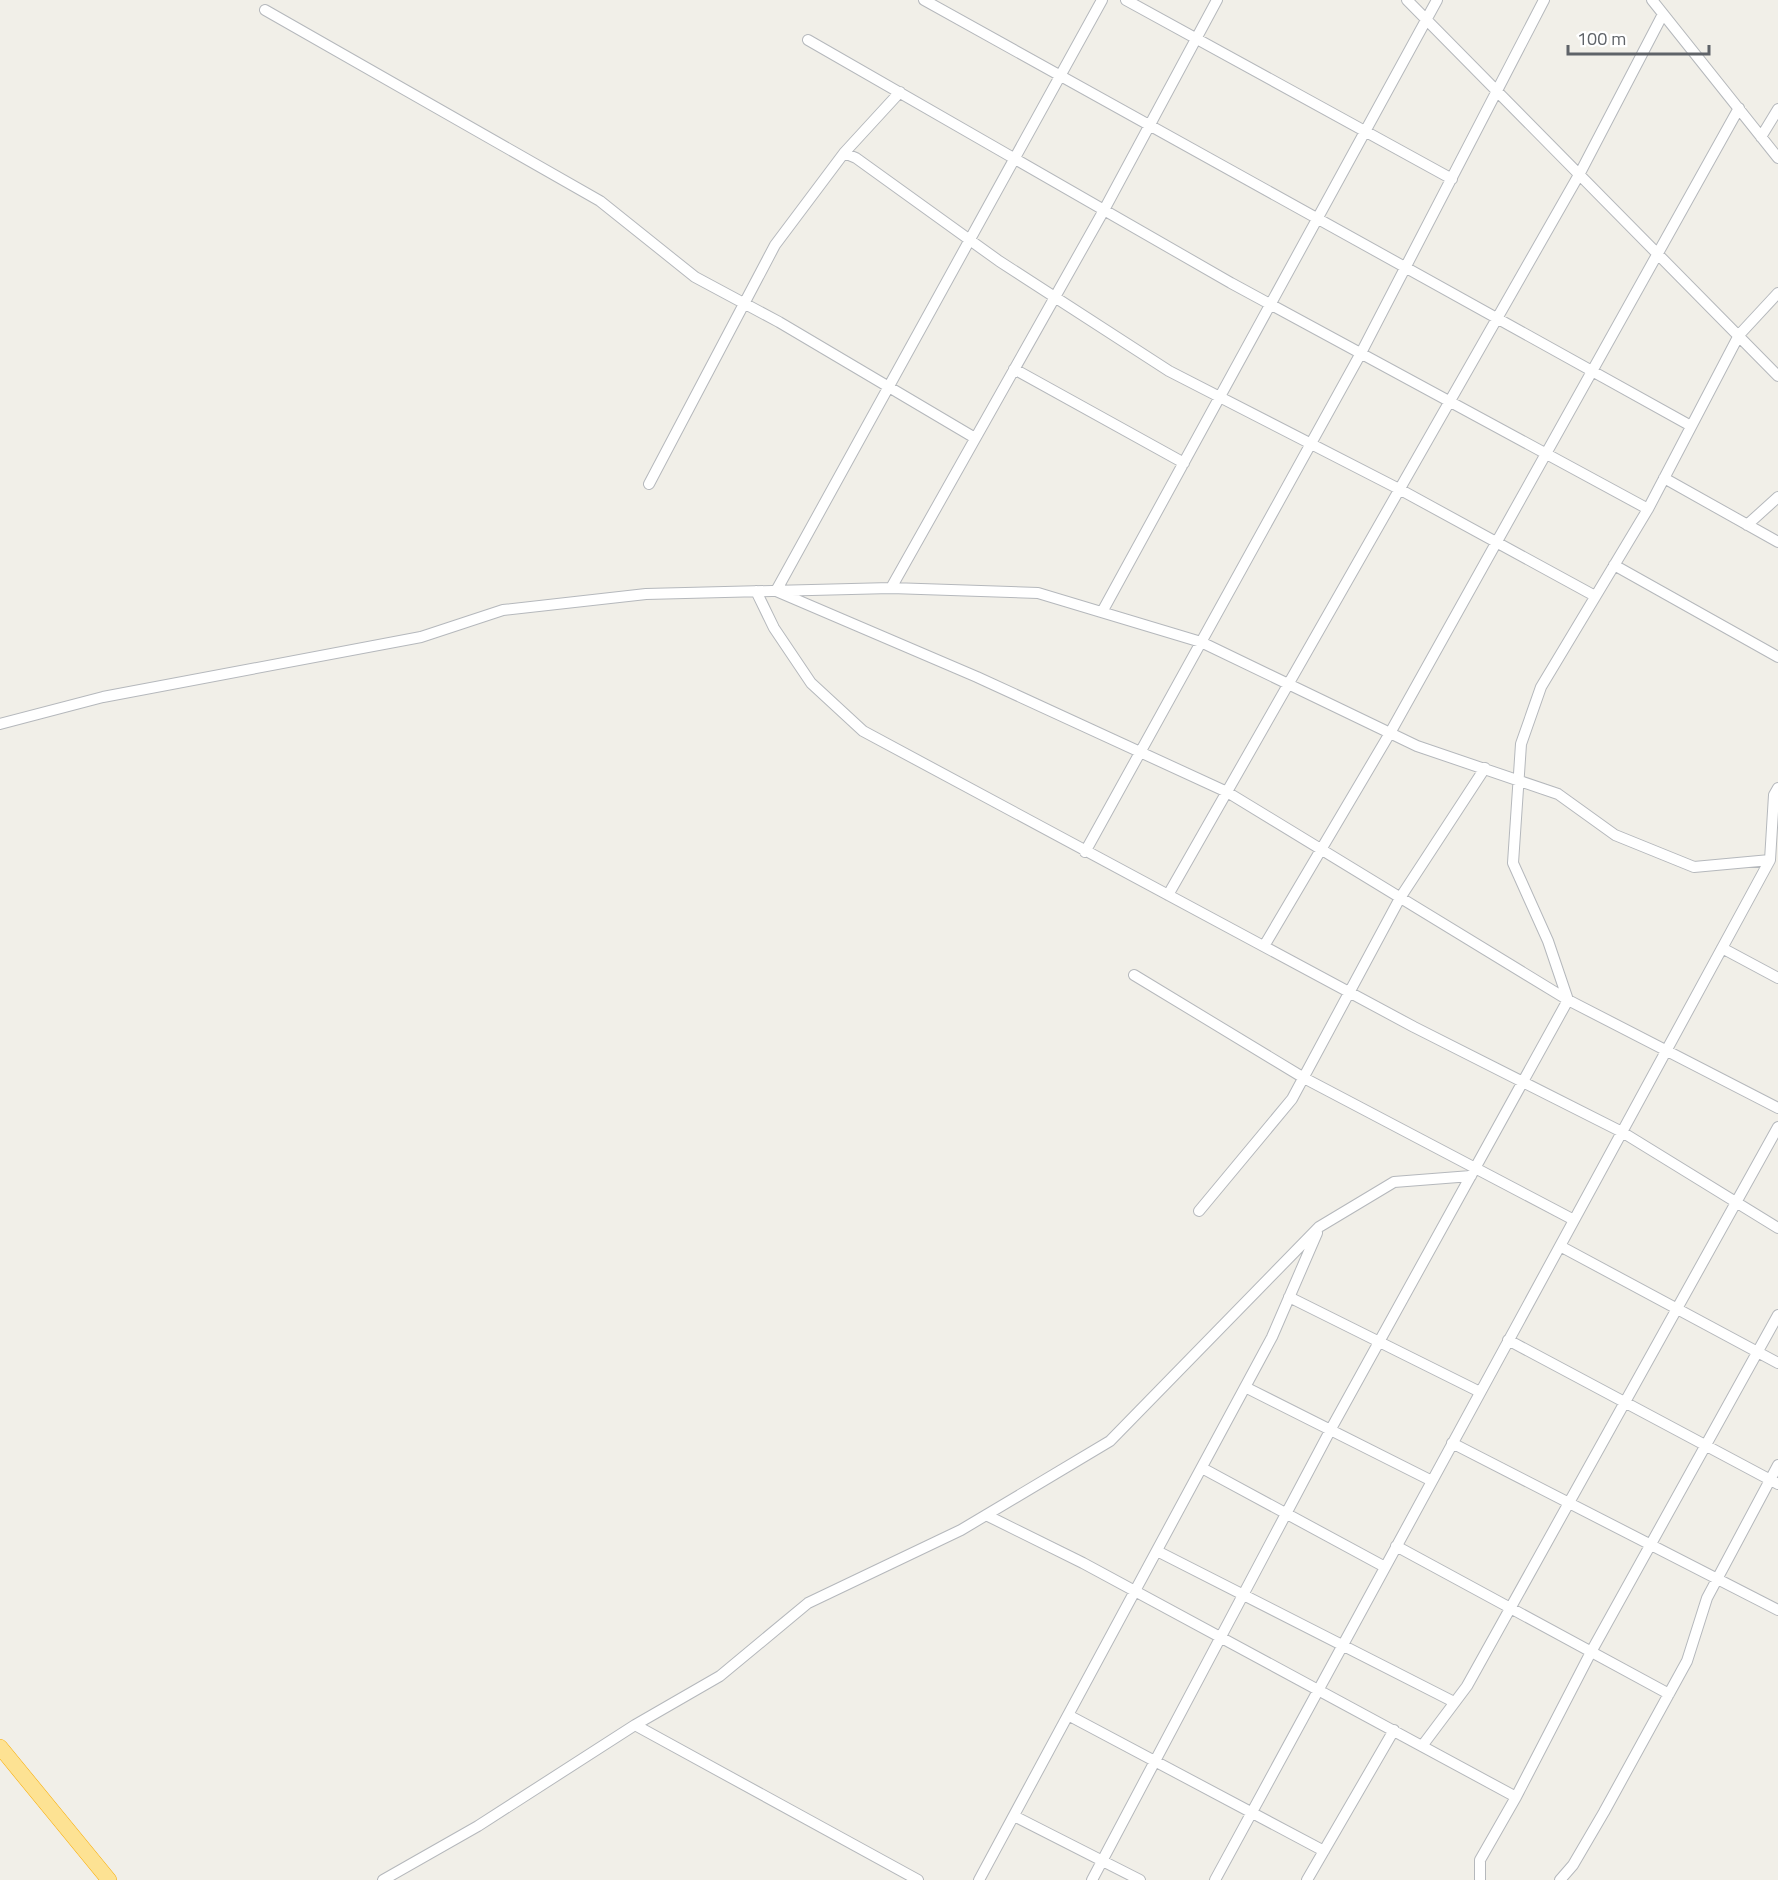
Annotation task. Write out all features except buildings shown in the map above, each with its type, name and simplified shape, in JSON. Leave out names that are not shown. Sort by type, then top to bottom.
[{"type":"highway","points":[[0,1747],[109,1880]]},
{"type":"street","points":[[924,0],[1691,426]]},
{"type":"street","points":[[776,591],[1102,0]]},
{"type":"street","points":[[1126,0],[1452,179]]},
{"type":"street","points":[[891,588],[1104,210],[1217,0]]},
{"type":"street","points":[[1407,0],[1778,376]]},
{"type":"street","points":[[1102,612],[1437,0]]},
{"type":"street","points":[[1085,852],[1361,353],[1499,91],[1544,0]]},
{"type":"street","points":[[1652,0],[1778,158]]},
{"type":"street","points":[[265,10],[600,201],[694,277],[746,304],[975,438]]},
{"type":"street","points":[[1168,895],[1580,173],[1664,14]]},
{"type":"street","points":[[808,40],[1270,304],[1648,509]]},
{"type":"street","points":[[649,484],[746,304],[775,245],[844,153],[900,92]]},
{"type":"street","points":[[1264,946],[1390,733],[1738,108]]},
{"type":"street","points":[[1761,137],[1778,109]]},
{"type":"street","points":[[844,153],[856,158],[969,239],[1169,371],[1399,489],[1595,596]]},
{"type":"street","points":[[1092,1880],[1330,1430],[1568,1000],[1548,941],[1513,863],[1521,744],[1541,687],[1648,509],[1739,335],[1778,293]]},
{"type":"street","points":[[1014,369],[1184,463]]},
{"type":"street","points":[[1664,478],[1778,542]]},
{"type":"street","points":[[1747,525],[1778,496]]},
{"type":"street","points":[[1614,565],[1778,657]]},
{"type":"street","points":[[0,724],[103,697],[420,637],[504,610],[646,594],[891,588],[1038,593],[1201,642],[1417,746],[1558,794],[1615,835],[1694,867],[1770,860]]},
{"type":"street","points":[[756,591],[774,628],[811,683],[863,731],[1351,993],[1622,1132],[1778,1228]]},
{"type":"street","points":[[776,591],[977,677],[1227,792],[1568,1000],[1778,1108]]},
{"type":"street","points":[[1199,1211],[1292,1099],[1351,993],[1400,898],[1485,768]]},
{"type":"street","points":[[1215,1880],[1770,860],[1775,830],[1774,795],[1778,788]]},
{"type":"street","points":[[1722,948],[1778,978]]},
{"type":"street","points":[[1134,975],[1304,1078],[1473,1172],[1574,1220]]},
{"type":"street","points":[[1422,1746],[1467,1686],[1778,1128]]},
{"type":"street","points":[[383,1880],[478,1826],[635,1725],[720,1676],[808,1603],[961,1530],[1110,1441],[1319,1227],[1394,1182],[1473,1172]]},
{"type":"street","points":[[979,1880],[1272,1337],[1319,1227]]},
{"type":"street","points":[[1560,1246],[1778,1363]]},
{"type":"street","points":[[1289,1297],[1480,1392]]},
{"type":"street","points":[[1480,1880],[1480,1860],[1516,1797],[1591,1652],[1778,1315]]},
{"type":"street","points":[[1509,1340],[1774,1482]]},
{"type":"street","points":[[1245,1388],[1432,1481]]},
{"type":"street","points":[[1452,1443],[1778,1610]]},
{"type":"street","points":[[1560,1880],[1573,1865],[1583,1848],[1687,1661],[1707,1598],[1774,1482],[1778,1465]]},
{"type":"street","points":[[1202,1468],[1385,1567]]},
{"type":"street","points":[[986,1515],[1135,1591],[1516,1797]]},
{"type":"street","points":[[1396,1546],[1669,1694]]},
{"type":"street","points":[[1157,1551],[1454,1702]]},
{"type":"street","points":[[1068,1716],[1324,1851]]},
{"type":"street","points":[[635,1725],[918,1880]]},
{"type":"street","points":[[1307,1880],[1394,1730]]},
{"type":"street","points":[[1014,1816],[1140,1880]]}]
